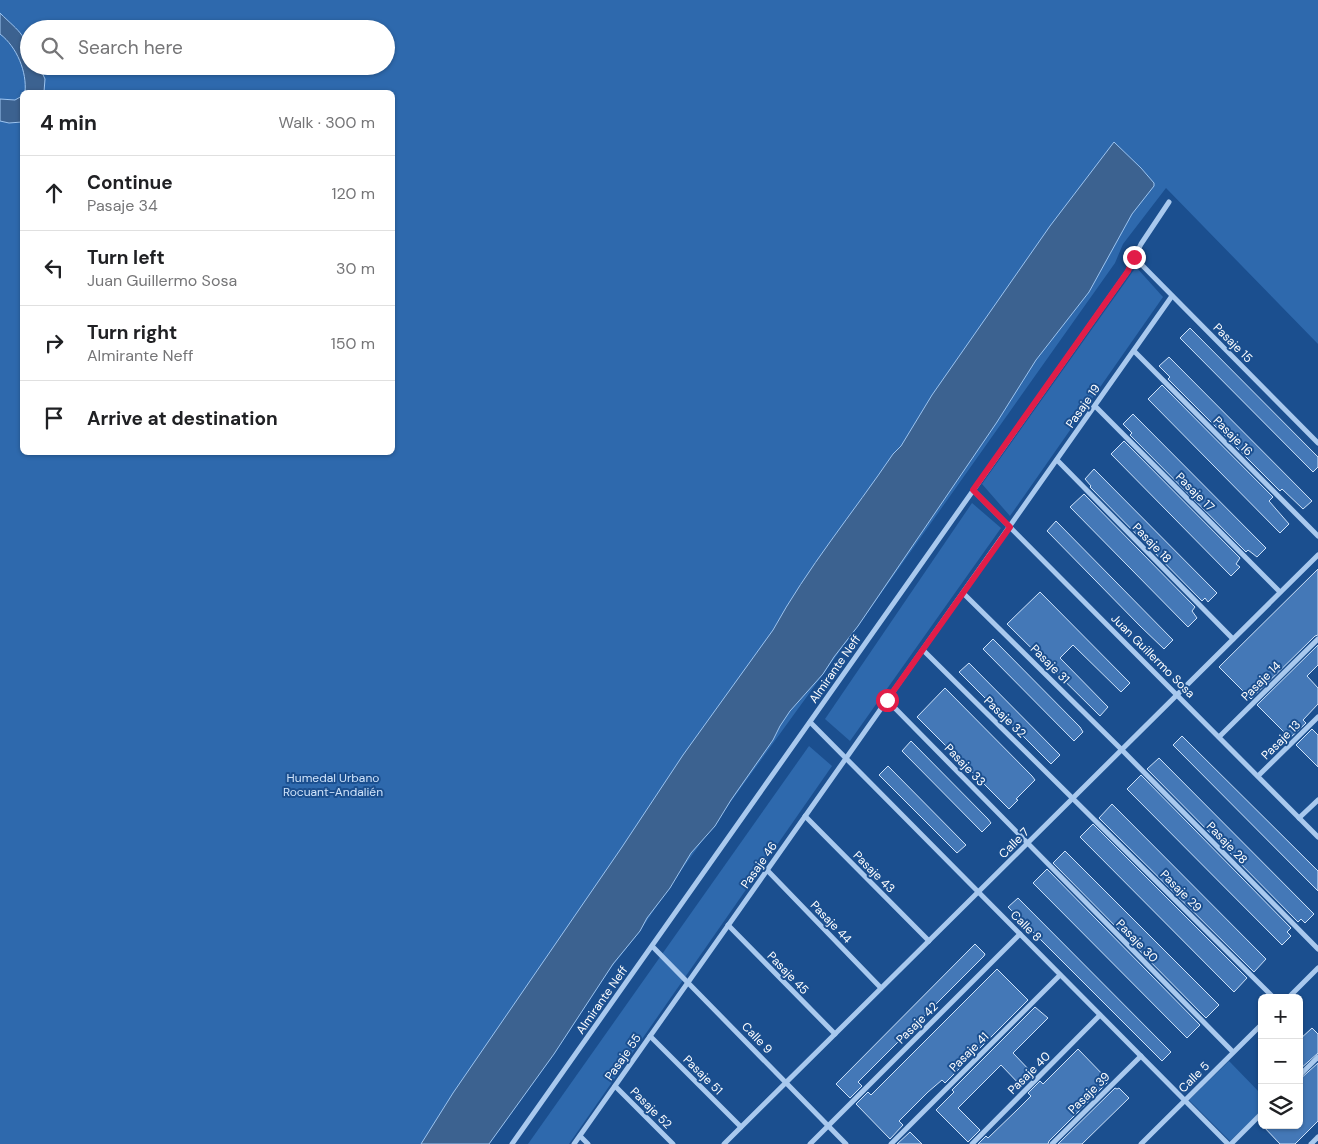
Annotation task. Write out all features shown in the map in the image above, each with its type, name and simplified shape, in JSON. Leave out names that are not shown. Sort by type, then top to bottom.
[{"type":"street","name":"Almirante Neff","points":[[512,1144],[1128,271],[1134,257],[1170,202]]},
{"type":"street","name":"Pasaje 15","points":[[1134,257],[1318,442]]},
{"type":"street","name":"Pasaje 19","points":[[923,650],[1172,296]]},
{"type":"street","name":"Pasaje 16","points":[[1134,351],[1318,536]]},
{"type":"street","name":"Pasaje 17","points":[[1095,406],[1280,592]]},
{"type":"street","name":"Pasaje 18","points":[[1057,460],[1233,639]]},
{"type":"street","name":"Juan Guillermo Sosa","points":[[973,490],[1318,837]]},
{"type":"street","name":"Calle 7","points":[[724,1144],[1318,555]]},
{"type":"street","name":"Pasaje 31","points":[[963,593],[1122,750]]},
{"type":"street","name":"Pasaje 14","points":[[1219,737],[1318,639]]},
{"type":"street","name":"Pasaje 46","points":[[688,982],[923,650]]},
{"type":"street","name":"Pasaje 32","points":[[923,650],[1074,798]]},
{"type":"street","name":"Pasaje 33","points":[[887,700],[1028,843]]},
{"type":"street","name":"Pasaje 13","points":[[1258,776],[1318,717]]},
{"type":"street","name":"Calle 8","points":[[810,722],[1229,1144]]},
{"type":"street","name":"Pasaje 28","points":[[1122,750],[1318,950]]},
{"type":"street","name":"Pasaje 29","points":[[1074,798],[1270,994]]},
{"type":"street","points":[[1299,818],[1318,800]]},
{"type":"street","name":"Pasaje 43","points":[[805,816],[929,941]]},
{"type":"street","name":"Pasaje 30","points":[[1028,843],[1233,1052]]},
{"type":"street","name":"Pasaje 44","points":[[767,870],[881,988]]},
{"type":"street","name":"Pasaje 45","points":[[728,925],[834,1034]]},
{"type":"street","name":"Pasaje 42","points":[[810,1144],[1020,934]]},
{"type":"street","name":"Calle 9","points":[[652,946],[846,1144]]},
{"type":"street","points":[[1292,994],[1318,968]]},
{"type":"street","name":"Pasaje 41","points":[[891,1144],[1060,975]]},
{"type":"street","name":"Pasaje 55","points":[[574,1144],[688,982]]},
{"type":"street","name":"Pasaje 40","points":[[972,1144],[1100,1015]]},
{"type":"street","name":"Calle 5","points":[[1140,1144],[1258,1028]]},
{"type":"street","name":"Pasaje 51","points":[[650,1036],[741,1127]]},
{"type":"street","name":"Pasaje 39","points":[[1052,1144],[1141,1056]]},
{"type":"street","points":[[1303,1072],[1318,1057]]},
{"type":"street","name":"Pasaje 52","points":[[615,1086],[673,1144]]},
{"type":"street","points":[[1229,1144],[1258,1117]]},
{"type":"street","points":[[580,1136],[588,1144]]},
{"type":"street","points":[[1311,1144],[1318,1137]]},
{"type":"green space","name":"Humedal Urbano Rocuant-Andalién","points":[[0,0],[1318,0],[1318,344],[1166,188],[1123,244],[1115,263],[858,626],[677,876],[640,931],[607,973],[554,1054],[489,1144],[0,1144]]},
{"type":"green space","points":[[1136,267],[1163,297],[1010,516],[982,484]]},
{"type":"green space","points":[[972,503],[1001,528],[850,741],[825,719]]},
{"type":"green space","points":[[809,746],[832,766],[569,1144],[528,1144]]},
{"type":"green space","points":[[1229,1061],[1258,1091],[1258,1114],[1230,1141],[1189,1100]]},
{"type":"shaded area","points":[[0,13],[20,32],[20,60],[6,39],[0,34]]},
{"type":"shaded area","points":[[43,75],[45,79],[44,90],[25,90],[24,76]]},
{"type":"shaded area","points":[[20,97],[20,122],[0,121],[0,99],[15,100]]},
{"type":"shaded area","points":[[1114,142],[1141,168],[1154,183],[1154,186],[1132,214],[1089,292],[1036,360],[997,422],[858,626],[823,674],[790,711],[773,740],[715,826],[691,853],[670,888],[647,918],[640,931],[613,964],[554,1054],[489,1144],[421,1144],[453,1093],[683,755],[773,630],[815,563],[893,454],[901,446],[932,395],[1050,226]]},
{"type":"building","points":[[1190,328],[1318,457],[1318,467],[1313,472],[1180,338]]},
{"type":"building","points":[[1169,357],[1312,501],[1303,509],[1282,489],[1280,491],[1168,379],[1170,377],[1159,366]]},
{"type":"building","points":[[1162,385],[1273,497],[1269,501],[1289,524],[1280,533],[1148,399]]},
{"type":"building","points":[[1133,414],[1266,548],[1257,557],[1248,550],[1246,552],[1130,435],[1132,433],[1123,424]]},
{"type":"building","points":[[1124,441],[1240,558],[1236,564],[1240,567],[1231,576],[1111,454]]},
{"type":"building","points":[[1094,469],[1217,593],[1208,602],[1205,598],[1202,601],[1090,487],[1085,479]]},
{"type":"building","points":[[1084,494],[1195,607],[1192,611],[1197,618],[1188,627],[1070,507]]},
{"type":"building","points":[[1056,521],[1173,640],[1164,649],[1047,531]]},
{"type":"building","points":[[1318,569],[1318,635],[1251,699],[1219,667]]},
{"type":"building","points":[[1040,592],[1130,683],[1121,692],[1073,645],[1060,658],[1108,707],[1100,716],[1007,624]]},
{"type":"building","points":[[993,639],[1080,727],[1083,732],[1074,741],[983,649]]},
{"type":"building","points":[[1318,645],[1318,665],[1307,676],[1318,688],[1318,704],[1303,720],[1306,723],[1290,738],[1257,705]]},
{"type":"building","points":[[969,663],[1060,755],[1051,764],[959,672]]},
{"type":"building","points":[[945,688],[1035,780],[1009,809],[917,717]]},
{"type":"building","points":[[1312,729],[1318,735],[1318,767],[1296,745]]},
{"type":"building","points":[[1182,736],[1318,871],[1318,891],[1173,745]]},
{"type":"building","points":[[911,741],[988,819],[991,823],[982,832],[902,751]]},
{"type":"building","points":[[1159,758],[1314,914],[1305,923],[1301,919],[1298,922],[1147,769]]},
{"type":"building","points":[[888,766],[966,845],[957,853],[879,775]]},
{"type":"building","points":[[1141,775],[1291,928],[1287,932],[1291,936],[1282,945],[1127,789]]},
{"type":"building","points":[[1112,804],[1266,959],[1254,972],[1099,818]]},
{"type":"building","points":[[1093,824],[1247,978],[1234,992],[1080,837]]},
{"type":"building","points":[[1065,851],[1219,1005],[1206,1018],[1053,863]]},
{"type":"building","points":[[1047,869],[1200,1025],[1187,1038],[1033,883]]},
{"type":"building","points":[[1018,898],[1171,1052],[1162,1061],[1008,907]]},
{"type":"building","points":[[975,944],[985,954],[984,956],[858,1082],[862,1086],[850,1098],[836,1084]]},
{"type":"building","points":[[997,969],[1028,1000],[945,1083],[942,1080],[899,1121],[903,1125],[890,1139],[856,1104],[868,1092],[871,1095]]},
{"type":"building","points":[[1035,1007],[1048,1018],[1013,1053],[1034,1075],[1022,1087],[1001,1065],[958,1108],[980,1130],[968,1142],[936,1110],[954,1092],[952,1090]]},
{"type":"building","points":[[1312,1028],[1318,1034],[1318,1053],[1303,1066],[1303,1039],[1303,1036]]},
{"type":"building","points":[[1078,1049],[1109,1081],[1048,1144],[978,1144],[986,1136],[988,1138],[1031,1096],[1028,1093],[1040,1081],[1043,1084]]},
{"type":"building","points":[[1318,1063],[1318,1121],[1295,1144],[1280,1144],[1266,1129],[1303,1129],[1303,1076]]},
{"type":"building","points":[[1115,1088],[1119,1088],[1129,1098],[1082,1144],[1058,1144]]},
{"type":"building","points":[[910,1132],[922,1144],[897,1144]]},
{"type":"route","points":[[887,700],[1010,527],[973,490],[1128,271],[1134,257]]}]
